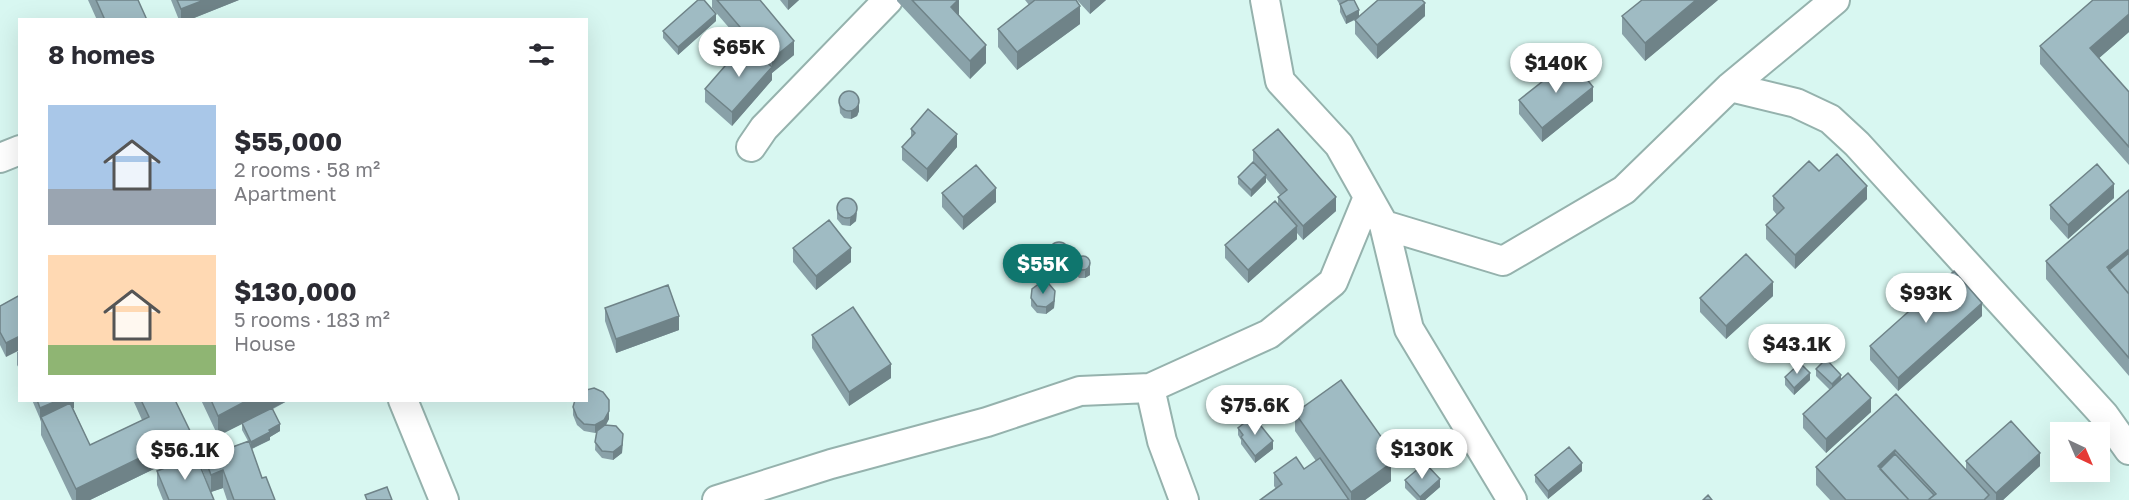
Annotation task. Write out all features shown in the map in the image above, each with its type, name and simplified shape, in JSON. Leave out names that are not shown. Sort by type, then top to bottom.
[{"type":"street","points":[[751,147],[764,128],[888,0]]},
{"type":"street","points":[[1265,0],[1280,81],[1339,145],[1384,225],[1409,329],[1512,500]]},
{"type":"street","points":[[1384,225],[1503,261],[1624,190],[1730,87],[1835,0]]},
{"type":"street","points":[[1730,87],[1796,103],[1830,119],[1857,144],[2104,415],[2129,450]]},
{"type":"street","points":[[0,158],[18,151]]},
{"type":"street","points":[[717,500],[831,464],[987,422],[1080,391],[1150,388],[1269,334],[1333,282],[1368,197]]},
{"type":"street","points":[[1150,388],[1162,441],[1184,500]]},
{"type":"street","points":[[404,402],[444,500]]},
{"type":"building","points":[[96,0],[138,0],[146,18],[104,18]]},
{"type":"building","points":[[177,0],[204,0],[181,9]]},
{"type":"building","points":[[698,0],[704,0],[716,14],[678,47],[663,31]]},
{"type":"building","points":[[717,0],[760,0],[794,41],[772,59],[760,45],[757,47]]},
{"type":"building","points":[[912,0],[958,0],[951,7],[986,45],[970,61]]},
{"type":"building","points":[[1035,0],[1076,0],[1080,6],[1017,52],[998,29]]},
{"type":"building","points":[[1354,0],[1359,10],[1346,17],[1340,4]]},
{"type":"building","points":[[1378,0],[1422,0],[1425,3],[1377,45],[1355,20]]},
{"type":"building","points":[[1642,0],[1696,0],[1645,43],[1622,16]]},
{"type":"building","points":[[2093,0],[2129,0],[2129,14],[2090,48],[2129,92],[2129,147],[2040,46]]},
{"type":"building","points":[[745,43],[772,67],[732,112],[705,89]]},
{"type":"building","points":[[1571,59],[1593,87],[1542,128],[1519,100]]},
{"type":"building","points":[[849,91],[856,94],[859,101],[856,108],[849,111],[842,108],[839,101],[842,94]]},
{"type":"building","points":[[928,109],[957,134],[927,169],[902,147],[915,133],[911,129]]},
{"type":"building","points":[[1278,129],[1336,197],[1303,226],[1278,197],[1287,190],[1253,150]]},
{"type":"building","points":[[1837,154],[1867,186],[1795,255],[1766,225],[1784,208],[1773,196],[1809,161],[1819,171]]},
{"type":"building","points":[[1253,162],[1266,175],[1251,190],[1238,177]]},
{"type":"building","points":[[2097,164],[2114,184],[2068,225],[2050,205]]},
{"type":"building","points":[[976,165],[996,188],[963,217],[942,193]]},
{"type":"building","points":[[2129,190],[2129,249],[2107,267],[2129,294],[2129,358],[2046,261]]},
{"type":"building","points":[[847,198],[854,201],[857,208],[854,215],[847,218],[840,215],[837,208],[840,201]]},
{"type":"building","points":[[1275,201],[1297,226],[1248,270],[1225,245]]},
{"type":"building","points":[[829,220],[851,248],[816,276],[793,248]]},
{"type":"building","points":[[1059,242],[1066,245],[1069,252],[1066,259],[1059,262],[1052,259],[1049,252],[1052,245]]},
{"type":"building","points":[[2129,253],[2129,294],[2109,270]]},
{"type":"building","points":[[1746,254],[1773,282],[1726,326],[1700,298]]},
{"type":"building","points":[[1080,256],[1086,256],[1090,263],[1086,270],[1080,270],[1076,266],[1076,260]]},
{"type":"building","points":[[1954,271],[1982,303],[1898,378],[1870,346]]},
{"type":"building","points":[[1040,283],[1049,284],[1055,291],[1054,301],[1046,307],[1037,306],[1031,298],[1032,289]]},
{"type":"building","points":[[668,285],[679,316],[616,339],[605,308]]},
{"type":"building","points":[[18,296],[18,337],[6,343],[0,332],[0,306]]},
{"type":"building","points":[[853,307],[891,364],[849,392],[812,335]]},
{"type":"building","points":[[1826,359],[1841,375],[1832,384],[1816,369]]},
{"type":"building","points":[[1800,363],[1810,373],[1794,388],[1785,377]]},
{"type":"building","points":[[1848,373],[1871,398],[1826,439],[1803,414]]},
{"type":"building","points":[[1341,380],[1387,445],[1381,449],[1391,463],[1351,492],[1295,413]]},
{"type":"building","points":[[594,388],[603,392],[609,400],[609,411],[604,420],[595,425],[584,424],[577,417],[573,407],[574,402],[588,402],[588,390]]},
{"type":"building","points":[[1896,394],[1989,495],[1984,500],[1928,500],[1936,494],[1895,450],[1878,466],[1909,500],[1846,500],[1816,467]]},
{"type":"building","points":[[38,402],[54,402],[40,408]]},
{"type":"building","points":[[142,402],[176,402],[191,433],[76,489],[41,417],[70,403],[90,445],[149,417]]},
{"type":"building","points":[[212,402],[244,402],[218,416]]},
{"type":"building","points":[[272,408],[280,424],[251,442],[242,423]]},
{"type":"building","points":[[1253,416],[1273,441],[1255,456],[1241,437],[1243,435],[1238,428]]},
{"type":"building","points":[[2011,421],[2040,453],[1996,493],[1966,461]]},
{"type":"building","points":[[605,425],[616,426],[623,434],[622,445],[613,452],[602,451],[595,442],[597,431]]},
{"type":"building","points":[[249,441],[262,478],[266,477],[275,500],[234,500],[223,470],[211,475],[201,448],[213,443],[216,453]]},
{"type":"building","points":[[1569,447],[1582,463],[1548,491],[1535,475]]},
{"type":"building","points":[[1895,454],[1934,495],[1928,500],[1909,500],[1880,469]]},
{"type":"building","points":[[196,456],[214,500],[169,500],[157,471]]},
{"type":"building","points":[[1296,457],[1304,469],[1320,458],[1349,500],[1260,500],[1282,484],[1274,473]]},
{"type":"building","points":[[1425,463],[1440,479],[1420,497],[1405,480]]},
{"type":"building","points":[[387,487],[392,500],[367,500],[365,495]]}]
